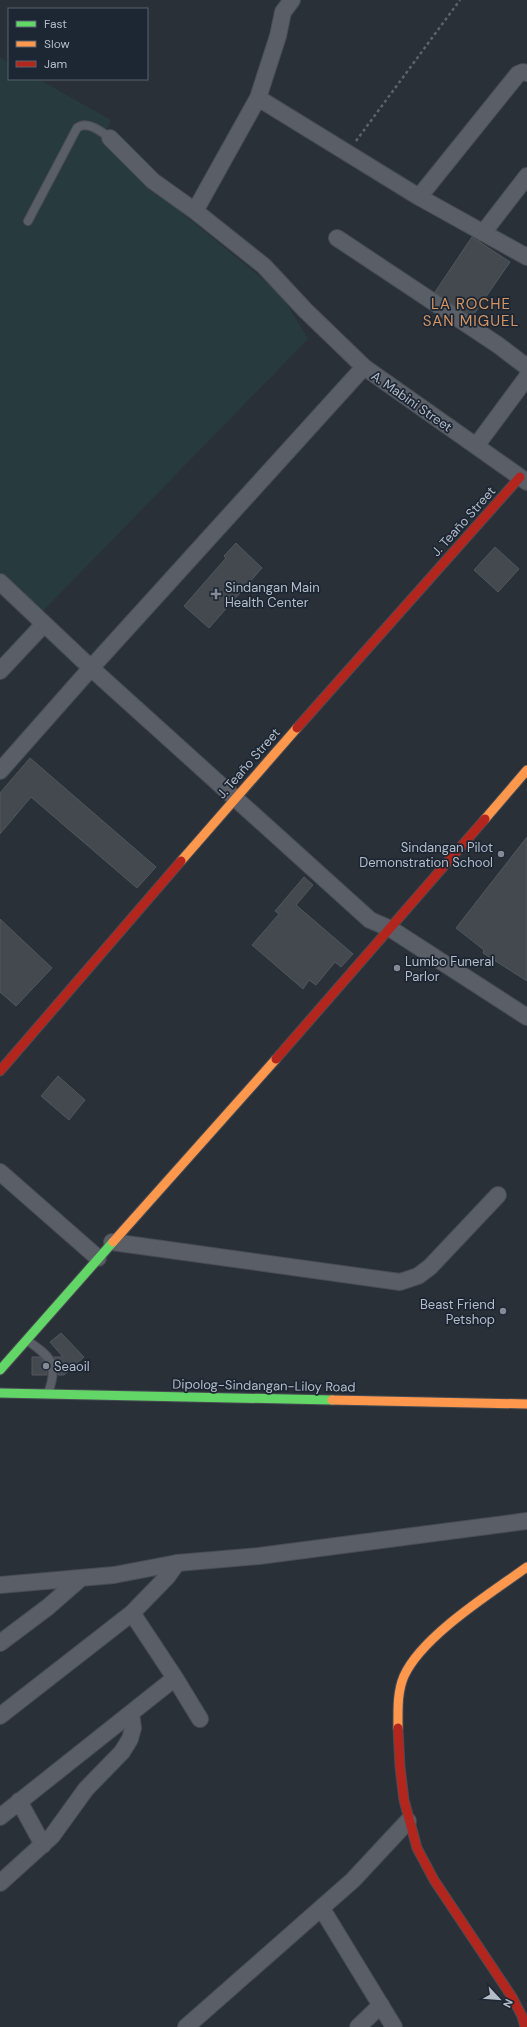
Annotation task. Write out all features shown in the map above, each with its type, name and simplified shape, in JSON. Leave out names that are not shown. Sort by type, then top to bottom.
[{"type":"main road","name":"J. Teaño Street","points":[[0,1071],[236,797],[524,480]]},
{"type":"main road","points":[[0,1370],[391,929],[527,770]]},
{"type":"main road","name":"Dipolog-Sindangan-Liloy Road","points":[[0,1392],[527,1404]]},
{"type":"main road","points":[[525,2027],[522,2016],[512,1997],[424,1864],[408,1821],[400,1764],[398,1704],[401,1685],[407,1670],[418,1656],[438,1637],[527,1567]]},
{"type":"street","points":[[195,211],[258,98],[278,36],[283,12],[292,0]]},
{"type":"street","points":[[419,197],[518,74],[524,72],[527,73]]},
{"type":"street","points":[[258,98],[419,197],[527,257]]},
{"type":"street","name":"A. Mabini Street","points":[[110,138],[153,181],[195,211],[264,266],[305,310],[364,367],[524,480]]},
{"type":"street","points":[[483,233],[527,176]]},
{"type":"street","points":[[337,238],[498,344],[527,367]]},
{"type":"street","points":[[0,771],[91,668],[364,367]]},
{"type":"street","points":[[476,446],[527,377]]},
{"type":"street","points":[[0,582],[91,668],[236,797],[370,920],[391,929],[527,1017]]},
{"type":"street","points":[[0,671],[44,624]]},
{"type":"street","points":[[0,1172],[98,1258]]},
{"type":"street","points":[[112,1242],[400,1282],[418,1276],[430,1267],[498,1195]]},
{"type":"street","points":[[0,1585],[114,1575],[177,1563],[252,1556],[527,1521]]},
{"type":"street","points":[[0,1716],[132,1613],[167,1578],[177,1563]]},
{"type":"street","points":[[0,1643],[48,1607],[80,1579]]},
{"type":"street","points":[[132,1613],[200,1719]]},
{"type":"street","points":[[0,1817],[175,1678]]},
{"type":"street","points":[[0,1883],[52,1836],[86,1789],[122,1752],[130,1739],[133,1728],[131,1712]]},
{"type":"street","points":[[19,1801],[43,1845]]},
{"type":"street","points":[[186,2027],[322,1909],[353,1880],[408,1821]]},
{"type":"street","points":[[322,1909],[394,2027]]},
{"type":"street","points":[[358,2027],[381,2005]]},
{"type":"lane","points":[[28,221],[77,128],[79,126],[89,126],[110,138]]},
{"type":"lane","points":[[26,1340],[42,1351],[51,1361],[54,1380],[48,1394]]},
{"type":"path","points":[[347,152],[460,0]]},
{"type":"green space","points":[[0,58],[8,62],[8,80],[40,80],[111,120],[102,141],[186,216],[281,294],[308,339],[42,612],[0,572]]},
{"type":"building","points":[[472,237],[510,262],[472,317],[435,292]]},
{"type":"building","name":"Sindangan Main Health Center","points":[[236,543],[262,568],[209,628],[184,606],[226,558],[224,556]]},
{"type":"building","points":[[495,547],[519,569],[498,592],[474,570]]},
{"type":"building","points":[[30,758],[156,867],[137,888],[31,797],[0,834],[0,793]]},
{"type":"building","points":[[527,837],[527,981],[483,953],[484,950],[456,928]]},
{"type":"building","points":[[304,877],[313,885],[296,905],[353,954],[341,967],[335,962],[316,985],[309,980],[303,989],[252,945],[279,914],[275,911]]},
{"type":"building","points":[[0,919],[52,968],[16,1006],[0,992]]},
{"type":"building","points":[[58,1076],[85,1100],[69,1120],[41,1096]]},
{"type":"building","points":[[61,1333],[84,1357],[64,1375],[58,1375],[58,1366],[54,1357],[63,1357],[50,1342]]},
{"type":"building","points":[[32,1357],[40,1357],[43,1360],[47,1369],[47,1375],[32,1375]]},
{"type":"traffic: fast","points":[[0,1370],[113,1242]]},
{"type":"traffic: fast","points":[[0,1393],[332,1400]]},
{"type":"traffic: slow","points":[[181,861],[297,728]]},
{"type":"traffic: slow","points":[[485,819],[527,770]]},
{"type":"traffic: slow","points":[[113,1242],[276,1059]]},
{"type":"traffic: slow","points":[[332,1400],[527,1404]]},
{"type":"traffic: slow","points":[[398,1728],[398,1702],[400,1688],[404,1676],[413,1661],[441,1631],[459,1616],[527,1567]]},
{"type":"traffic: jam","points":[[297,728],[520,477]]},
{"type":"traffic: jam","points":[[276,1059],[485,819]]},
{"type":"traffic: jam","points":[[0,1071],[181,861]]},
{"type":"traffic: jam","points":[[398,1728],[400,1767],[404,1800],[417,1848],[434,1880],[512,1997],[522,2016],[525,2027]]},
{"type":"place","name":"Sindangan Main Health Center","points":[[216,594]]},
{"type":"place","name":"Sindangan Pilot Demonstration School","points":[[501,854]]},
{"type":"place","name":"Lumbo Funeral Parlor","points":[[397,968]]},
{"type":"place","name":"Beast Friend Petshop","points":[[503,1311]]},
{"type":"place","name":"Seaoil","points":[[46,1366]]},
{"type":"district","name":"LA ROCHE SAN MIGUEL","points":[[471,312]]}]
